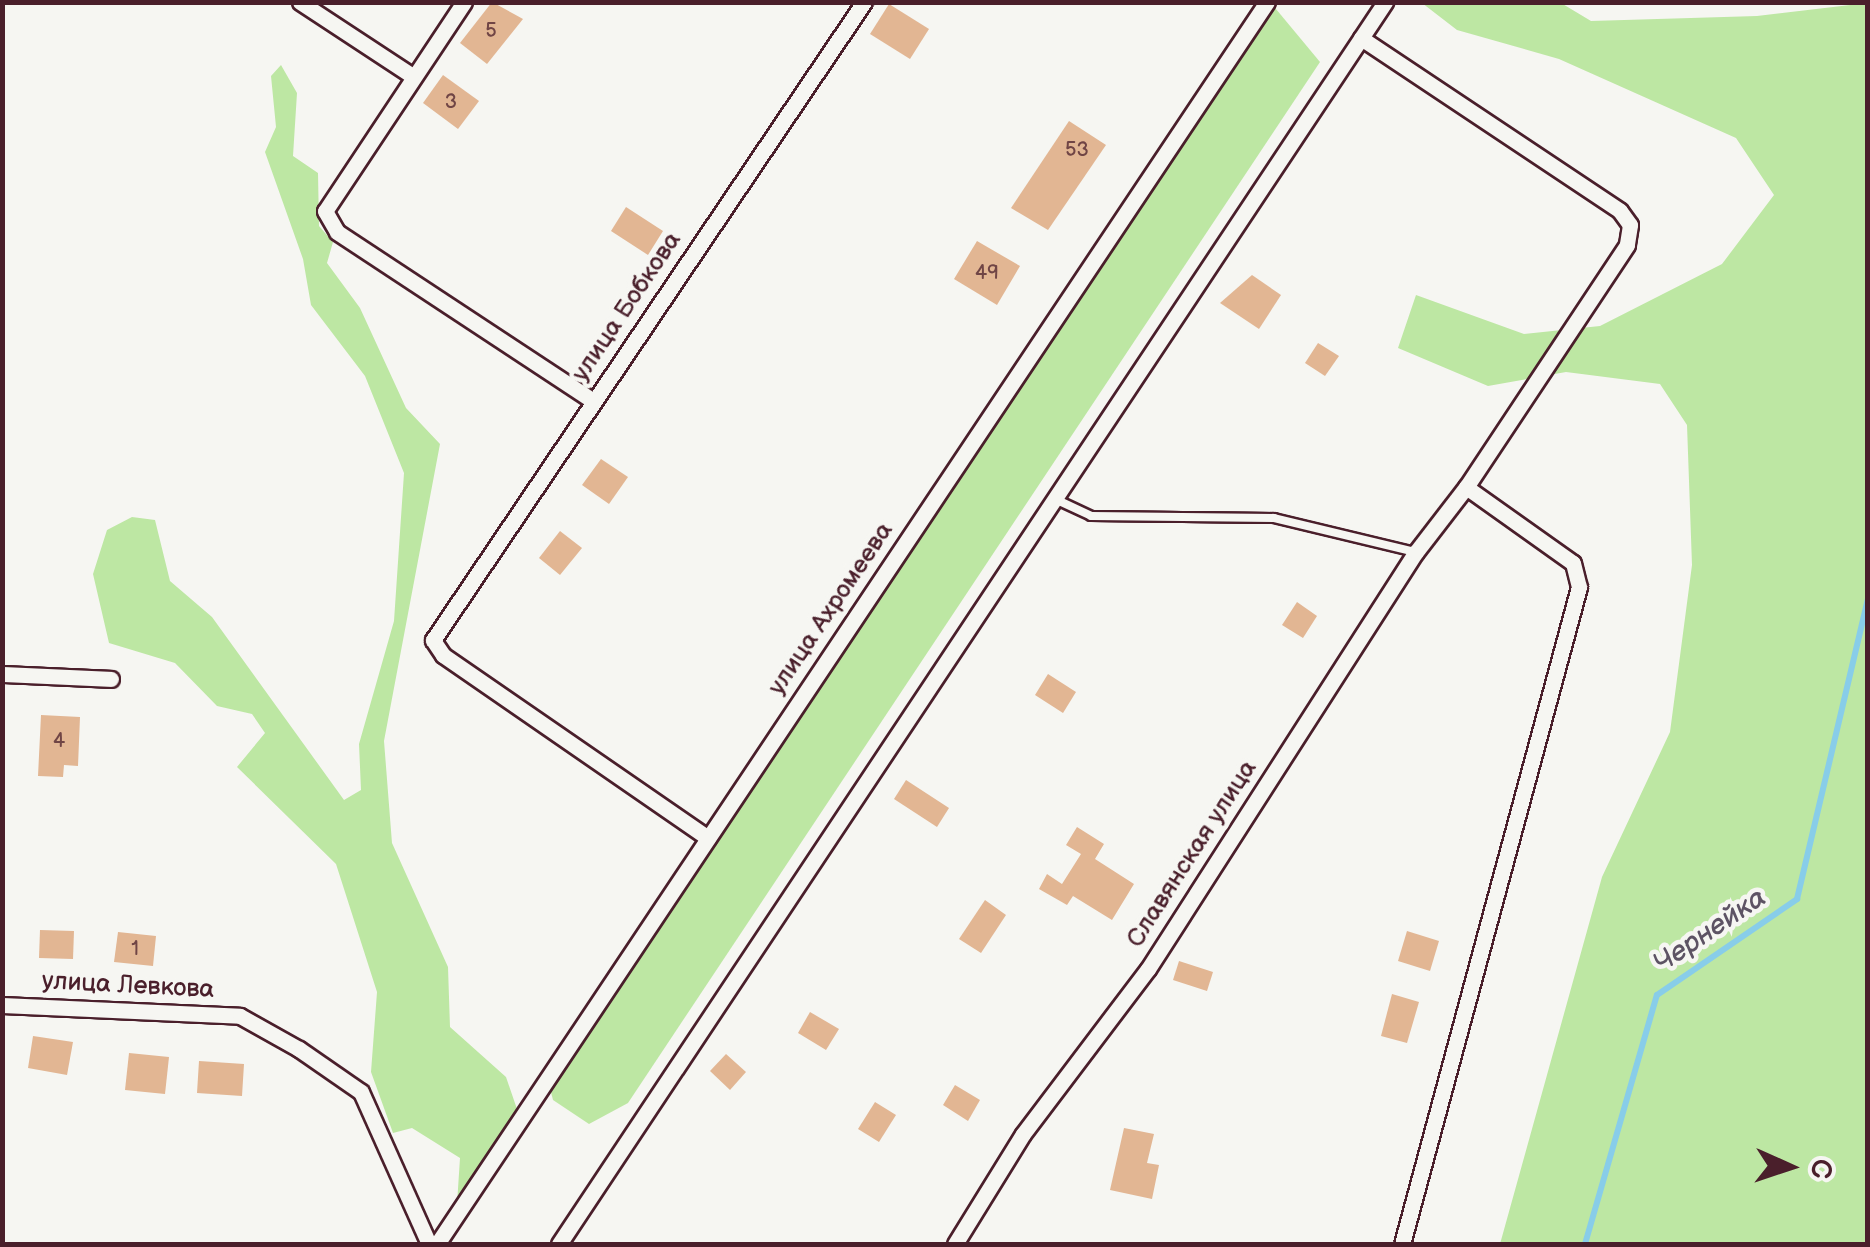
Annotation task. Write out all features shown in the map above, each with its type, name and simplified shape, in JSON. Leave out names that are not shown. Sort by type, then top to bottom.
[{"type":"street","points":[[300,2],[414,77]]},
{"type":"street","points":[[464,2],[324,211],[337,232],[592,401]]},
{"type":"street","name":"улица Бобкова","points":[[708,838],[443,656],[433,640],[864,2]]},
{"type":"street","name":"улица Ахромеева","points":[[433,1244],[1267,2]]},
{"type":"street","points":[[559,1244],[1385,2]]},
{"type":"street","name":"Славянская улица","points":[[955,1244],[1022,1134],[1148,969],[1416,552],[1466,487],[1628,245],[1630,225],[1620,211],[1362,38]]},
{"type":"street","points":[[1402,1244],[1580,587],[1573,563],[1466,487]]},
{"type":"street","points":[[2,674],[110,679]]},
{"type":"street","name":"улица Левкова","points":[[2,1005],[240,1016],[299,1049],[361,1092],[433,1244]]},
{"type":"lane","points":[[1054,499],[1091,516],[1274,518],[1416,552]]},
{"type":"green space","points":[[1271,3],[1320,62],[628,1103],[589,1124],[553,1100],[546,1073]]},
{"type":"green space","points":[[1422,3],[1561,3],[1591,21],[1757,16],[1867,3],[1867,1244],[1500,1244],[1602,877],[1670,732],[1692,565],[1687,425],[1660,384],[1566,372],[1488,386],[1398,348],[1416,295],[1524,334],[1600,326],[1722,264],[1774,195],[1736,138],[1559,59],[1457,30]]},
{"type":"green space","points":[[281,65],[297,93],[293,156],[318,173],[319,226],[333,242],[327,263],[360,308],[406,408],[440,444],[384,741],[392,843],[448,967],[450,1027],[506,1077],[518,1112],[457,1204],[460,1158],[412,1128],[393,1133],[371,1072],[377,992],[336,864],[237,767],[265,733],[252,714],[217,706],[175,663],[109,643],[93,574],[107,530],[132,517],[155,520],[170,581],[212,617],[344,800],[361,790],[359,744],[394,621],[404,473],[365,376],[311,305],[303,259],[265,152],[276,127],[271,76]]},
{"type":"building","points":[[492,2],[523,19],[487,64],[460,43]]},
{"type":"building","points":[[889,4],[929,29],[910,59],[870,34]]},
{"type":"building","points":[[443,75],[479,101],[458,129],[423,103]]},
{"type":"building","points":[[1069,121],[1106,145],[1048,230],[1011,208]]},
{"type":"building","points":[[626,207],[663,231],[648,255],[611,231]]},
{"type":"building","points":[[977,241],[1020,266],[997,305],[954,279]]},
{"type":"building","points":[[1252,275],[1281,295],[1259,329],[1220,303]]},
{"type":"building","points":[[1318,343],[1339,356],[1325,376],[1305,363]]},
{"type":"building","points":[[601,459],[628,477],[609,504],[582,485]]},
{"type":"building","points":[[560,531],[582,548],[560,575],[539,558]]},
{"type":"building","points":[[1297,602],[1317,616],[1303,638],[1282,625]]},
{"type":"building","points":[[1048,674],[1076,692],[1063,713],[1035,695]]},
{"type":"building","points":[[41,715],[80,717],[78,766],[64,765],[63,777],[38,776]]},
{"type":"building","points":[[906,780],[949,808],[937,827],[894,799]]},
{"type":"building","points":[[1077,827],[1104,844],[1095,859],[1134,884],[1112,920],[1073,896],[1067,905],[1039,889],[1047,874],[1062,884],[1081,854],[1066,845]]},
{"type":"building","points":[[985,900],[1006,915],[981,953],[959,939]]},
{"type":"building","points":[[40,930],[74,931],[73,959],[39,958]]},
{"type":"building","points":[[1407,931],[1439,941],[1430,971],[1398,961]]},
{"type":"building","points":[[118,932],[156,936],[153,966],[114,962]]},
{"type":"building","points":[[1179,961],[1213,972],[1207,991],[1173,980]]},
{"type":"building","points":[[1392,994],[1419,1002],[1407,1043],[1381,1036]]},
{"type":"building","points":[[810,1012],[839,1029],[826,1050],[798,1033]]},
{"type":"building","points":[[33,1036],[73,1042],[67,1075],[28,1068]]},
{"type":"building","points":[[129,1053],[169,1057],[165,1094],[125,1090]]},
{"type":"building","points":[[726,1054],[746,1072],[730,1090],[710,1071]]},
{"type":"building","points":[[199,1061],[244,1064],[242,1096],[197,1093]]},
{"type":"building","points":[[955,1085],[980,1100],[968,1121],[943,1105]]},
{"type":"building","points":[[875,1102],[896,1115],[879,1142],[858,1129]]},
{"type":"building","points":[[1124,1128],[1154,1134],[1147,1163],[1159,1165],[1152,1199],[1110,1190]]},
{"type":"waterway","name":"Чернейка","points":[[1585,1244],[1657,995],[1797,899],[1868,598]]}]
